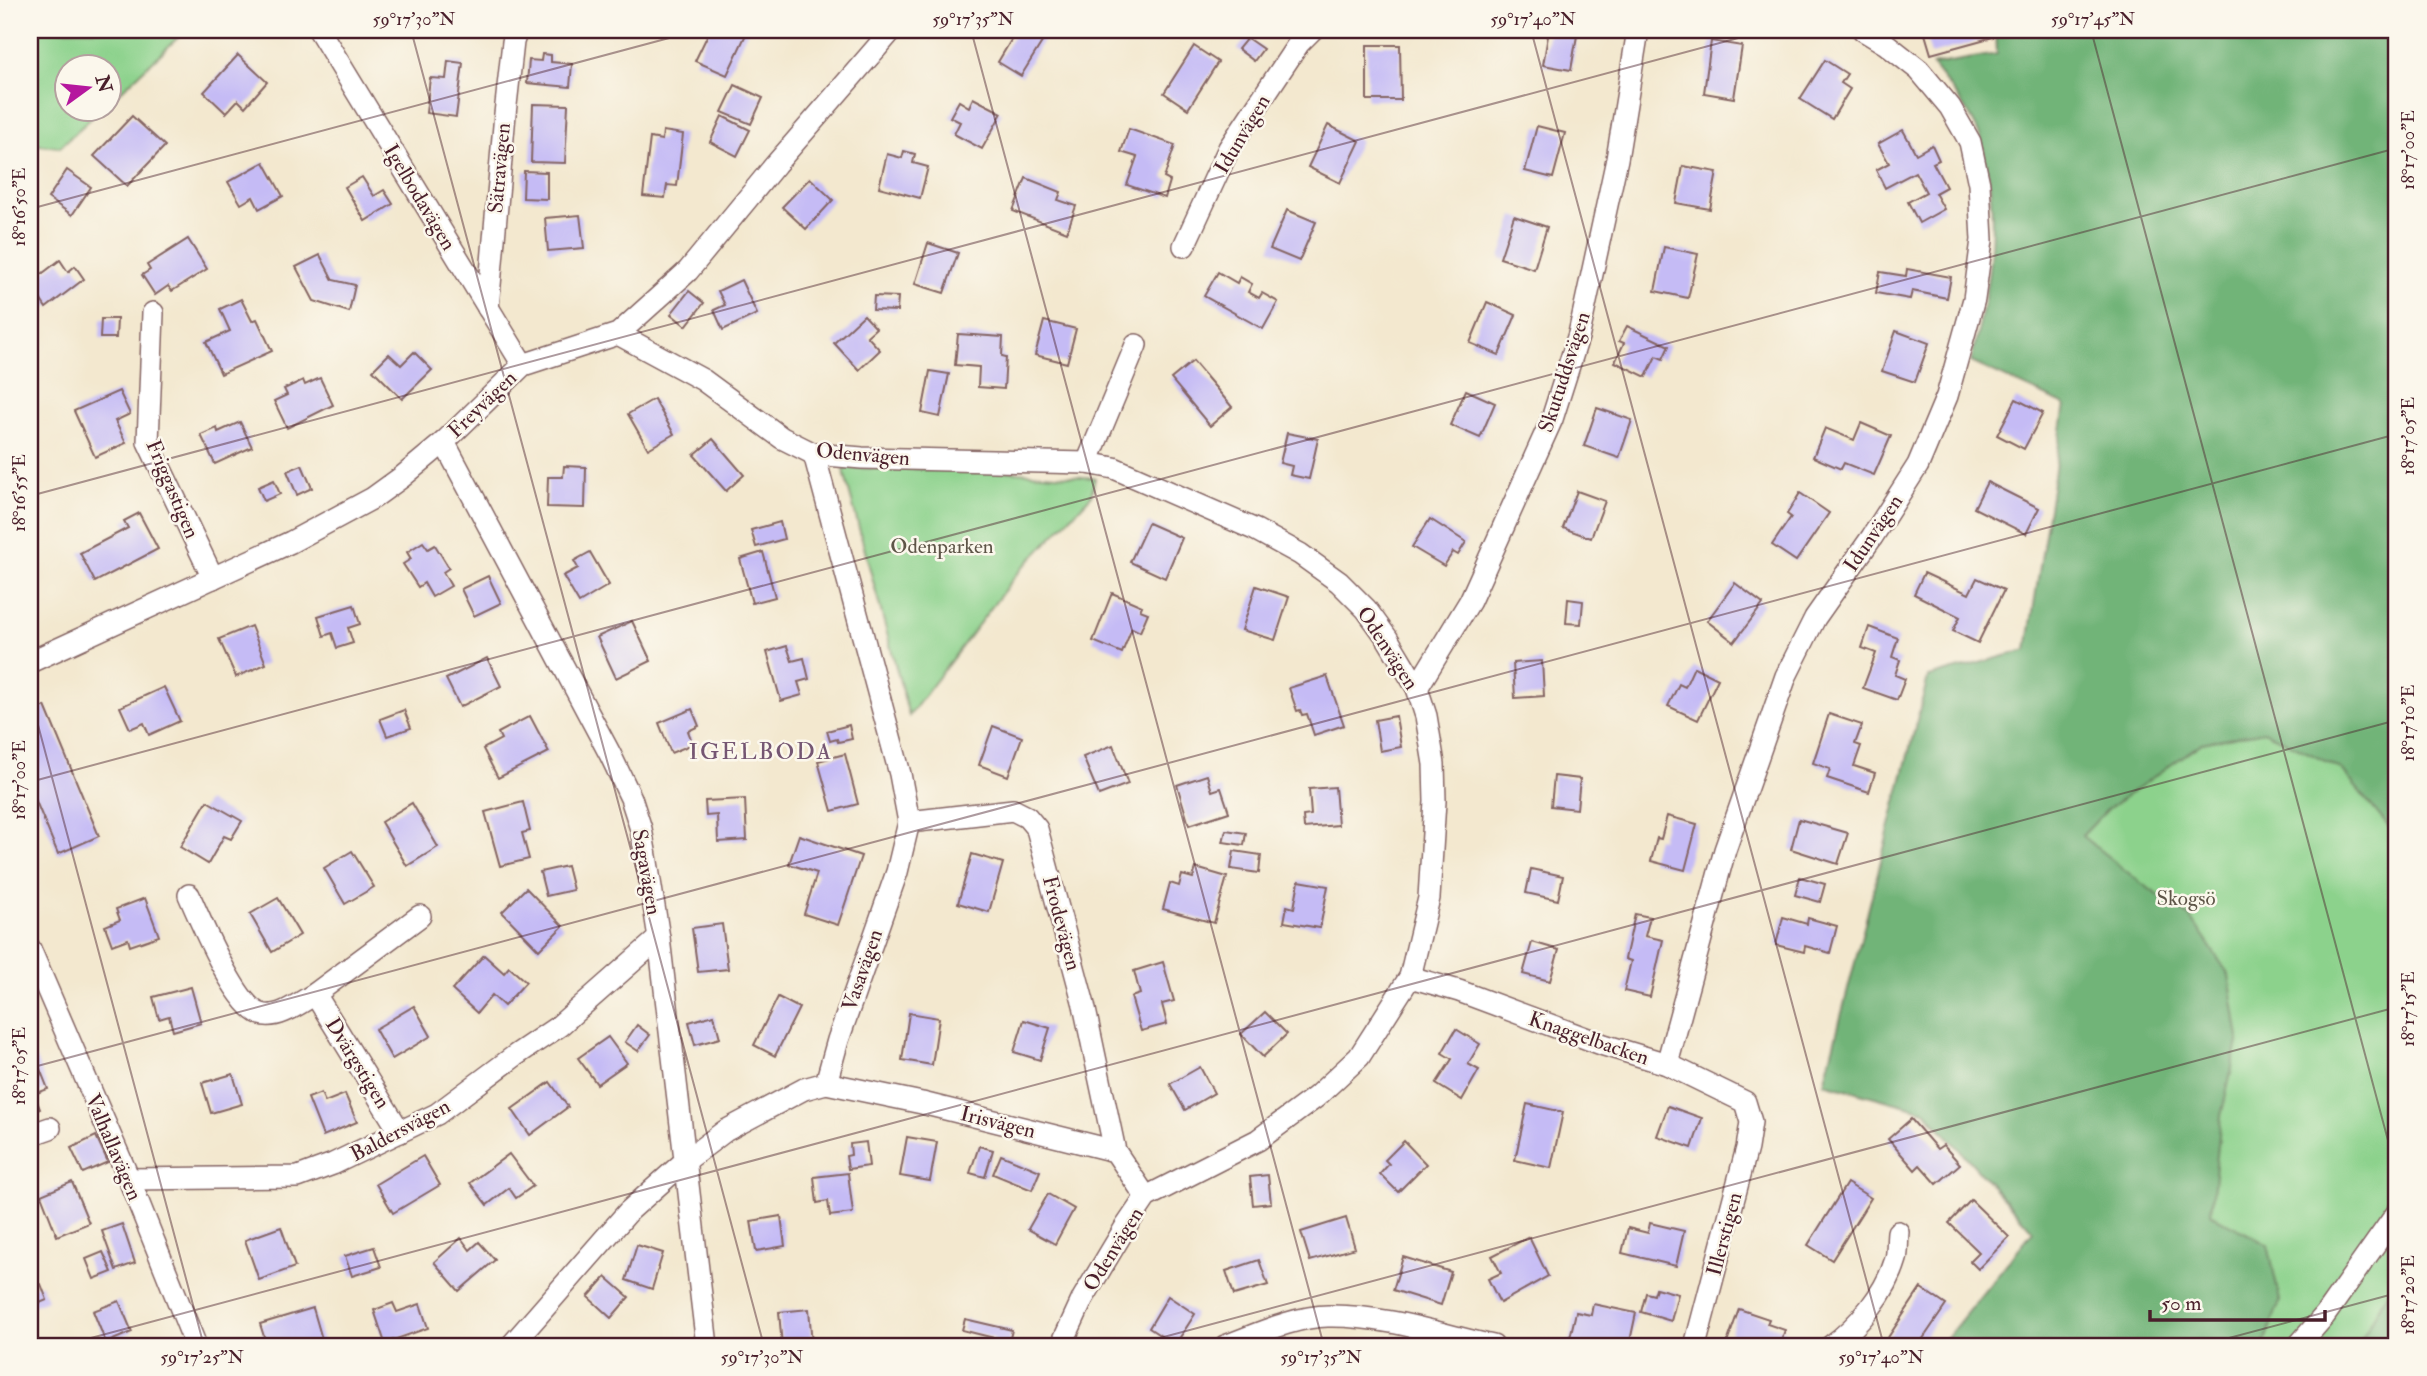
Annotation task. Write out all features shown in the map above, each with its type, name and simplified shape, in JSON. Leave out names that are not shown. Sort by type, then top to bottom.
[{"type":"street","name":"Igelbodavägen","points":[[319,30],[523,365]]},
{"type":"street","name":"Sätravägen","points":[[488,308],[505,114],[513,42],[517,30]]},
{"type":"street","name":"Freyvägen","points":[[30,662],[291,542],[373,498],[443,442],[523,365],[618,334],[688,271],[892,30]]},
{"type":"street","name":"Idunvägen","points":[[1184,246],[1229,148],[1299,43],[1312,30]]},
{"type":"street","name":"Skutuddsvägen","points":[[1416,688],[1470,601],[1552,419],[1579,334],[1591,283],[1616,159],[1637,30]]},
{"type":"street","name":"Idunvägen","points":[[1667,1064],[1725,850],[1786,676],[1815,618],[1872,537],[1917,466],[1947,396],[1974,299],[1982,240],[1979,184],[1970,142],[1950,107],[1919,70],[1863,30]]},
{"type":"street","name":"Friggastigen","points":[[153,313],[148,442],[213,578]]},
{"type":"street","name":"Odenvägen","points":[[618,334],[703,380],[782,438],[814,454],[862,458],[1087,463],[1114,468],[1256,530],[1300,554],[1339,582],[1366,609],[1387,638],[1416,688],[1426,716],[1434,764],[1435,801],[1429,898],[1410,977],[1359,1057],[1316,1097],[1258,1140],[1146,1197],[1083,1297],[1061,1346]]},
{"type":"street","points":[[1087,463],[1136,345]]},
{"type":"street","name":"Sagavägen","points":[[443,442],[610,754],[631,798],[641,829],[659,938],[708,1346]]},
{"type":"street","name":"Vasavägen","points":[[814,454],[900,774],[909,822],[897,872],[825,1083]]},
{"type":"street","name":"Frodevägen","points":[[909,822],[1013,810],[1027,817],[1037,830],[1084,1005],[1115,1151]]},
{"type":"street","name":"Dvärgstigen","points":[[188,895],[213,947],[247,1006],[262,1015],[281,1012],[315,994],[420,916]]},
{"type":"street","name":"Baldersvägen","points":[[129,1179],[298,1177],[333,1164],[437,1114],[559,1026],[659,938]]},
{"type":"street","name":"Valhallavägen","points":[[30,949],[129,1179],[196,1346]]},
{"type":"street","name":"Knaggelbacken","points":[[1410,977],[1460,991],[1604,1045],[1667,1064],[1745,1102],[1751,1122]]},
{"type":"street","name":"Dvärgstigen","points":[[315,994],[400,1132]]},
{"type":"street","points":[[511,1346],[629,1211],[684,1161],[725,1131],[804,1089],[825,1083]]},
{"type":"street","name":"Irisvägen","points":[[825,1083],[922,1103],[1115,1151]]},
{"type":"street","name":"Illerstigen","points":[[1695,1346],[1747,1148],[1751,1122]]},
{"type":"street","points":[[1115,1151],[1146,1197]]},
{"type":"street","points":[[2298,1346],[2325,1315],[2397,1213]]},
{"type":"street","points":[[1830,1346],[1849,1334],[1886,1285],[1897,1257],[1898,1232]]},
{"type":"street","points":[[1225,1346],[1304,1319],[1328,1316],[1380,1320],[1493,1346]]},
{"type":"green space","points":[[30,30],[186,30],[122,90],[122,52],[52,52],[52,122],[87,122],[60,147],[30,144]]},
{"type":"green space","name":"Skogsö","points":[[1996,30],[2397,30],[2397,837],[2341,769],[2264,731],[2202,743],[2108,809],[2082,836],[2191,918],[2229,975],[2239,1038],[2221,1116],[2211,1214],[2268,1245],[2280,1301],[2263,1346],[1940,1346],[2033,1231],[1925,1111],[1824,1083],[1928,677],[2027,650],[2065,405],[1971,362],[1990,263],[1990,187],[1980,136],[1958,99],[1932,65],[1997,54]]},
{"type":"green space","name":"Skogsö","points":[[2397,30],[2397,1346],[2056,1346],[2071,1077],[1867,982]]},
{"type":"green space","name":"Odenparken","points":[[843,468],[979,469],[1095,478],[1091,496],[1016,575],[909,716]]},
{"type":"green space","points":[[2397,1274],[2397,1346],[2358,1346]]},
{"type":"building","points":[[710,30],[748,30],[727,75],[695,61]]},
{"type":"building","points":[[1017,30],[1040,30],[1047,34],[1021,76],[998,62]]},
{"type":"building","points":[[1549,30],[1578,30],[1571,70],[1543,65]]},
{"type":"building","points":[[1939,30],[1991,30],[1993,37],[1931,54],[1925,34]]},
{"type":"building","points":[[1247,38],[1263,49],[1254,61],[1238,49]]},
{"type":"building","points":[[1711,41],[1742,46],[1734,98],[1704,93]]},
{"type":"building","points":[[1367,45],[1400,45],[1401,100],[1367,100]]},
{"type":"building","points":[[1194,46],[1218,62],[1188,109],[1164,93]]},
{"type":"building","points":[[542,54],[551,55],[551,62],[572,64],[570,87],[527,83],[529,60],[541,61]]},
{"type":"building","points":[[238,55],[267,82],[245,107],[238,100],[226,113],[204,92]]},
{"type":"building","points":[[1825,60],[1847,74],[1841,83],[1850,89],[1832,119],[1800,99]]},
{"type":"building","points":[[448,61],[463,63],[456,117],[426,113],[430,78],[446,79]]},
{"type":"building","points":[[735,85],[763,98],[751,124],[722,112]]},
{"type":"building","points":[[973,98],[1002,113],[982,149],[954,134],[960,122],[950,117],[959,101],[969,107]]},
{"type":"building","points":[[533,104],[568,105],[565,163],[531,162]]},
{"type":"building","points":[[132,116],[165,146],[127,186],[94,156]]},
{"type":"building","points":[[722,116],[750,130],[737,156],[710,142]]},
{"type":"building","points":[[1328,125],[1360,141],[1340,183],[1308,167]]},
{"type":"building","points":[[1537,126],[1565,133],[1553,178],[1525,171]]},
{"type":"building","points":[[1129,129],[1175,145],[1164,178],[1170,181],[1165,198],[1127,185],[1137,157],[1121,152]]},
{"type":"building","points":[[1903,130],[1916,154],[1932,145],[1939,160],[1933,163],[1946,187],[1935,193],[1944,209],[1919,223],[1908,202],[1926,192],[1915,172],[1885,188],[1876,170],[1889,163],[1878,144]]},
{"type":"building","points":[[663,131],[683,134],[677,186],[667,185],[665,198],[643,196],[650,138],[662,140]]},
{"type":"building","points":[[904,151],[915,154],[913,163],[928,167],[920,198],[879,187],[887,154],[902,158]]},
{"type":"building","points":[[264,162],[283,196],[259,209],[253,197],[241,204],[228,182]]},
{"type":"building","points":[[1683,166],[1717,172],[1710,209],[1676,203]]},
{"type":"building","points":[[67,170],[91,187],[72,215],[48,198]]},
{"type":"building","points":[[524,171],[547,172],[547,199],[523,198]]},
{"type":"building","points":[[362,177],[374,196],[384,190],[393,204],[365,221],[345,187]]},
{"type":"building","points":[[810,178],[833,200],[806,229],[782,207]]},
{"type":"building","points":[[1026,178],[1061,192],[1058,200],[1076,206],[1067,232],[1013,211]]},
{"type":"building","points":[[1287,210],[1316,222],[1299,261],[1270,249]]},
{"type":"building","points":[[580,215],[584,248],[548,251],[545,218]]},
{"type":"building","points":[[1514,216],[1547,227],[1534,269],[1500,258]]},
{"type":"building","points":[[188,239],[207,269],[172,291],[168,286],[155,295],[142,275],[150,270],[147,265]]},
{"type":"building","points":[[928,243],[958,253],[944,293],[915,284]]},
{"type":"building","points":[[1664,247],[1698,254],[1688,298],[1655,291]]},
{"type":"building","points":[[320,255],[333,280],[355,285],[349,312],[314,301],[296,267]]},
{"type":"building","points":[[60,260],[68,272],[75,266],[84,279],[46,308],[30,283]]},
{"type":"building","points":[[1907,269],[1951,277],[1947,298],[1912,291],[1910,299],[1876,293],[1880,272],[1906,276]]},
{"type":"building","points":[[1218,272],[1237,283],[1240,277],[1252,284],[1248,292],[1259,298],[1262,293],[1278,302],[1263,329],[1204,296]]},
{"type":"building","points":[[741,280],[757,314],[723,330],[714,310],[725,305],[718,291]]},
{"type":"building","points":[[689,291],[704,303],[686,326],[671,314]]},
{"type":"building","points":[[874,296],[898,297],[897,311],[873,310]]},
{"type":"building","points":[[241,299],[252,321],[257,319],[272,351],[221,374],[206,342],[230,331],[220,309]]},
{"type":"building","points":[[1487,302],[1516,315],[1499,355],[1470,343]]},
{"type":"building","points":[[864,315],[876,328],[867,336],[880,350],[859,370],[834,343]]},
{"type":"building","points":[[101,319],[117,319],[116,338],[100,338]]},
{"type":"building","points":[[1044,321],[1076,329],[1067,363],[1035,355]]},
{"type":"building","points":[[1627,326],[1669,346],[1663,359],[1656,356],[1646,377],[1615,362],[1624,343],[1619,341]]},
{"type":"building","points":[[1896,331],[1929,343],[1915,382],[1882,371]]},
{"type":"building","points":[[958,334],[1003,337],[1002,356],[1006,357],[1004,389],[978,387],[979,367],[955,365]]},
{"type":"building","points":[[414,352],[432,370],[402,399],[373,370],[389,354],[401,365]]},
{"type":"building","points":[[1193,361],[1232,407],[1210,426],[1171,379]]},
{"type":"building","points":[[930,371],[949,374],[940,417],[922,413]]},
{"type":"building","points":[[320,378],[333,405],[287,428],[274,401],[287,395],[284,389],[303,380],[305,385]]},
{"type":"building","points":[[1466,390],[1495,403],[1480,438],[1450,425]]},
{"type":"building","points":[[119,391],[130,414],[115,421],[126,443],[95,457],[74,411]]},
{"type":"building","points":[[654,399],[674,434],[648,449],[628,414]]},
{"type":"building","points":[[2016,399],[2043,413],[2024,449],[1997,435]]},
{"type":"building","points":[[1597,408],[1632,420],[1619,458],[1584,446]]},
{"type":"building","points":[[240,422],[252,447],[215,464],[201,435],[217,428],[218,432]]},
{"type":"building","points":[[1861,423],[1891,436],[1874,475],[1844,463],[1841,469],[1813,457],[1825,428],[1854,440]]},
{"type":"building","points":[[1287,433],[1318,439],[1309,479],[1290,475],[1292,466],[1280,463]]},
{"type":"building","points":[[713,439],[744,475],[726,491],[694,455]]},
{"type":"building","points":[[302,465],[312,488],[297,495],[287,471]]},
{"type":"building","points":[[564,466],[586,467],[585,508],[547,507],[548,477],[563,477]]},
{"type":"building","points":[[274,480],[280,494],[264,501],[258,487]]},
{"type":"building","points":[[1987,482],[2039,508],[2026,534],[1974,508]]},
{"type":"building","points":[[1577,491],[1605,501],[1591,538],[1563,528]]},
{"type":"building","points":[[1800,493],[1829,513],[1796,561],[1772,545],[1791,517],[1787,514]]},
{"type":"building","points":[[139,513],[158,549],[95,582],[80,553],[128,528],[124,521]]},
{"type":"building","points":[[1430,519],[1466,542],[1458,555],[1453,552],[1444,566],[1412,547]]},
{"type":"building","points":[[780,522],[784,539],[756,547],[751,530]]},
{"type":"building","points":[[1148,523],[1182,538],[1165,578],[1130,562]]},
{"type":"building","points":[[423,542],[428,549],[435,545],[449,568],[443,572],[451,586],[432,597],[424,583],[418,587],[403,564],[411,559],[407,552]]},
{"type":"building","points":[[590,552],[609,585],[579,603],[563,576],[578,568],[574,561]]},
{"type":"building","points":[[763,552],[775,597],[752,603],[740,559]]},
{"type":"building","points":[[1924,573],[1969,594],[1977,578],[2004,590],[1978,643],[1953,631],[1960,617],[1914,594]]},
{"type":"building","points":[[488,576],[501,603],[474,616],[461,589]]},
{"type":"building","points":[[1735,583],[1763,604],[1734,642],[1707,621]]},
{"type":"building","points":[[1256,586],[1289,597],[1275,640],[1242,630]]},
{"type":"building","points":[[1112,593],[1142,606],[1140,610],[1148,613],[1140,632],[1132,628],[1122,653],[1093,641]]},
{"type":"building","points":[[1568,599],[1583,601],[1581,624],[1566,623]]},
{"type":"building","points":[[354,605],[360,624],[348,628],[353,643],[337,648],[332,633],[324,636],[318,616]]},
{"type":"building","points":[[632,621],[651,661],[616,678],[597,637]]},
{"type":"building","points":[[251,626],[266,664],[236,677],[219,639]]},
{"type":"building","points":[[1869,627],[1898,638],[1892,657],[1900,660],[1895,675],[1905,679],[1897,700],[1863,688],[1876,653],[1862,648]]},
{"type":"building","points":[[787,646],[792,661],[804,658],[809,679],[798,682],[802,695],[781,701],[767,652]]},
{"type":"building","points":[[487,658],[501,686],[460,707],[446,679]]},
{"type":"building","points":[[1542,661],[1544,696],[1515,698],[1513,663]]},
{"type":"building","points":[[1694,667],[1718,679],[1698,720],[1668,706],[1679,684],[1685,687]]},
{"type":"building","points":[[1327,676],[1344,725],[1314,735],[1307,714],[1302,715],[1300,710],[1297,711],[1289,688]]},
{"type":"building","points":[[164,687],[180,721],[149,735],[144,723],[130,729],[120,707]]},
{"type":"building","points":[[45,706],[99,836],[58,854],[30,787],[30,713]]},
{"type":"building","points":[[692,709],[699,726],[688,731],[693,744],[671,753],[659,723]]},
{"type":"building","points":[[404,710],[411,728],[387,736],[380,719]]},
{"type":"building","points":[[1829,714],[1862,725],[1855,744],[1861,746],[1854,766],[1875,773],[1869,792],[1827,778],[1830,769],[1813,763]]},
{"type":"building","points":[[530,716],[549,752],[498,778],[483,749],[501,739],[498,733]]},
{"type":"building","points":[[1396,716],[1401,747],[1380,751],[1375,720]]},
{"type":"building","points":[[849,725],[852,739],[830,741],[827,731]]},
{"type":"building","points":[[993,726],[1022,737],[1008,776],[979,765]]},
{"type":"building","points":[[1113,745],[1128,784],[1099,795],[1083,757]]},
{"type":"building","points":[[845,754],[858,804],[832,811],[818,761]]},
{"type":"building","points":[[1207,775],[1212,791],[1221,788],[1229,812],[1189,825],[1177,785]]},
{"type":"building","points":[[1554,776],[1580,779],[1577,809],[1551,806]]},
{"type":"building","points":[[1335,787],[1338,825],[1304,828],[1303,816],[1311,815],[1309,789]]},
{"type":"building","points":[[745,799],[747,840],[718,842],[717,815],[706,816],[705,801]]},
{"type":"building","points":[[207,801],[242,821],[231,839],[224,836],[208,864],[180,847]]},
{"type":"building","points":[[523,802],[530,831],[522,833],[529,859],[500,866],[485,812]]},
{"type":"building","points":[[412,803],[438,847],[407,866],[381,822]]},
{"type":"building","points":[[1667,816],[1697,824],[1685,870],[1651,861]]},
{"type":"building","points":[[1799,819],[1848,833],[1838,864],[1791,849]]},
{"type":"building","points":[[1226,830],[1246,833],[1244,845],[1223,842]]},
{"type":"building","points":[[799,835],[861,856],[838,925],[804,914],[817,873],[789,864]]},
{"type":"building","points":[[352,851],[374,887],[345,904],[324,868]]},
{"type":"building","points":[[1234,851],[1261,855],[1259,873],[1231,869]]},
{"type":"building","points":[[972,854],[1003,863],[989,912],[958,903]]},
{"type":"building","points":[[567,866],[573,890],[546,896],[540,872]]},
{"type":"building","points":[[1196,868],[1227,877],[1214,923],[1163,909],[1170,883],[1179,886],[1182,875],[1193,878]]},
{"type":"building","points":[[1531,869],[1563,876],[1558,900],[1526,893]]},
{"type":"building","points":[[1800,877],[1825,884],[1820,902],[1795,895]]},
{"type":"building","points":[[1299,881],[1328,886],[1320,928],[1284,922],[1287,906],[1294,908]]},
{"type":"building","points":[[526,888],[563,926],[539,950],[502,912]]},
{"type":"building","points":[[145,898],[159,936],[130,946],[128,939],[112,945],[105,926],[120,920],[116,909]]},
{"type":"building","points":[[278,898],[300,935],[272,952],[250,914]]},
{"type":"building","points":[[1635,914],[1650,917],[1645,936],[1663,940],[1650,997],[1624,991],[1631,961],[1625,959]]},
{"type":"building","points":[[1783,917],[1807,924],[1808,918],[1837,926],[1830,953],[1805,946],[1804,952],[1776,945]]},
{"type":"building","points":[[722,924],[728,969],[698,972],[692,928]]},
{"type":"building","points":[[1532,942],[1559,950],[1550,981],[1523,974]]},
{"type":"building","points":[[484,955],[504,973],[509,967],[526,982],[504,1006],[492,995],[477,1013],[452,990]]},
{"type":"building","points":[[1163,962],[1174,1001],[1162,1004],[1167,1024],[1141,1031],[1131,997],[1140,994],[1134,971]]},
{"type":"building","points":[[191,987],[201,1023],[173,1031],[169,1016],[159,1019],[153,997]]},
{"type":"building","points":[[778,997],[799,1008],[775,1056],[754,1045]]},
{"type":"building","points":[[414,1006],[431,1036],[392,1059],[375,1029]]},
{"type":"building","points":[[1265,1012],[1287,1034],[1263,1057],[1241,1034]]},
{"type":"building","points":[[909,1013],[939,1018],[932,1065],[902,1060]]},
{"type":"building","points":[[714,1015],[720,1038],[695,1045],[689,1022]]},
{"type":"building","points":[[1024,1020],[1050,1028],[1040,1060],[1014,1052]]},
{"type":"building","points":[[637,1025],[650,1035],[638,1051],[625,1042]]},
{"type":"building","points":[[1456,1029],[1480,1044],[1468,1064],[1479,1070],[1462,1100],[1436,1084],[1452,1059],[1442,1053]]},
{"type":"building","points":[[608,1037],[627,1063],[597,1084],[578,1058]]},
{"type":"building","points":[[36,1059],[48,1089],[34,1094],[40,1109],[30,1113],[30,1062]]},
{"type":"building","points":[[1200,1067],[1214,1093],[1185,1110],[1170,1084]]},
{"type":"building","points":[[233,1074],[242,1104],[211,1113],[202,1083]]},
{"type":"building","points":[[550,1082],[568,1107],[530,1135],[512,1109]]},
{"type":"building","points":[[321,1093],[325,1102],[345,1094],[357,1122],[323,1136],[308,1098]]},
{"type":"building","points":[[1527,1104],[1563,1112],[1551,1168],[1515,1160]]},
{"type":"building","points":[[1668,1106],[1702,1118],[1692,1148],[1657,1136]]},
{"type":"building","points":[[1911,1119],[1937,1149],[1943,1145],[1960,1164],[1937,1184],[1920,1165],[1915,1170],[1888,1139]]},
{"type":"building","points":[[96,1136],[108,1162],[83,1173],[71,1148]]},
{"type":"building","points":[[907,1137],[937,1142],[930,1181],[900,1176]]},
{"type":"building","points":[[1404,1141],[1426,1164],[1398,1192],[1380,1174],[1389,1164],[1385,1160]]},
{"type":"building","points":[[866,1142],[869,1166],[848,1169],[846,1156],[851,1155],[850,1144]]},
{"type":"building","points":[[979,1146],[993,1150],[985,1177],[970,1173]]},
{"type":"building","points":[[509,1154],[533,1186],[516,1198],[509,1188],[487,1205],[470,1183]]},
{"type":"building","points":[[1001,1155],[1040,1171],[1032,1190],[993,1174]]},
{"type":"building","points":[[423,1156],[440,1185],[393,1213],[376,1184]]},
{"type":"building","points":[[848,1173],[853,1213],[830,1216],[828,1201],[817,1203],[814,1177]]},
{"type":"building","points":[[1268,1175],[1271,1203],[1253,1205],[1250,1177]]},
{"type":"building","points":[[72,1182],[89,1223],[57,1236],[41,1195]]},
{"type":"building","points":[[1847,1183],[1871,1198],[1832,1260],[1808,1245]]},
{"type":"building","points":[[1048,1194],[1074,1209],[1055,1244],[1028,1229]]},
{"type":"building","points":[[1971,1200],[2009,1237],[1978,1269],[1970,1261],[1979,1252],[1949,1223]]},
{"type":"building","points":[[781,1216],[785,1246],[756,1251],[751,1221]]},
{"type":"building","points":[[1346,1218],[1355,1248],[1310,1261],[1301,1232]]},
{"type":"building","points":[[1650,1223],[1684,1231],[1676,1266],[1622,1253],[1628,1228],[1648,1233]]},
{"type":"building","points":[[122,1224],[135,1263],[116,1270],[102,1231]]},
{"type":"building","points":[[281,1227],[295,1267],[259,1280],[245,1240]]},
{"type":"building","points":[[1529,1237],[1548,1276],[1500,1303],[1488,1279],[1501,1273],[1492,1256]]},
{"type":"building","points":[[461,1238],[470,1250],[479,1242],[495,1260],[459,1291],[434,1262]]},
{"type":"building","points":[[637,1245],[663,1253],[652,1289],[626,1280]]},
{"type":"building","points":[[374,1247],[381,1267],[352,1276],[345,1256]]},
{"type":"building","points":[[103,1252],[112,1272],[94,1279],[86,1259]]},
{"type":"building","points":[[1403,1257],[1451,1272],[1441,1305],[1393,1290]]},
{"type":"building","points":[[1259,1260],[1268,1285],[1234,1295],[1226,1271]]},
{"type":"building","points":[[606,1277],[629,1297],[611,1318],[588,1297]]},
{"type":"building","points":[[41,1284],[47,1300],[30,1307],[30,1288]]},
{"type":"building","points":[[1656,1288],[1678,1294],[1671,1321],[1641,1312],[1646,1293],[1654,1295]]},
{"type":"building","points":[[1921,1288],[1946,1305],[1918,1346],[1898,1346],[1887,1339]]},
{"type":"building","points":[[1168,1296],[1195,1314],[1175,1345],[1149,1328]]},
{"type":"building","points":[[119,1301],[132,1332],[106,1343],[93,1311]]},
{"type":"building","points":[[393,1303],[397,1312],[420,1304],[428,1328],[385,1343],[374,1310]]},
{"type":"building","points":[[1593,1304],[1636,1313],[1629,1346],[1568,1346],[1576,1312],[1591,1315]]},
{"type":"building","points":[[313,1308],[324,1346],[267,1346],[260,1324]]},
{"type":"building","points":[[809,1309],[812,1344],[782,1346],[779,1312]]},
{"type":"building","points":[[1739,1309],[1769,1319],[1767,1324],[1785,1330],[1779,1346],[1726,1346]]},
{"type":"building","points":[[965,1319],[1012,1330],[1008,1346],[992,1346],[994,1338],[962,1330]]},
{"type":"district","name":"IGELBODA","points":[[761,751]]}]
